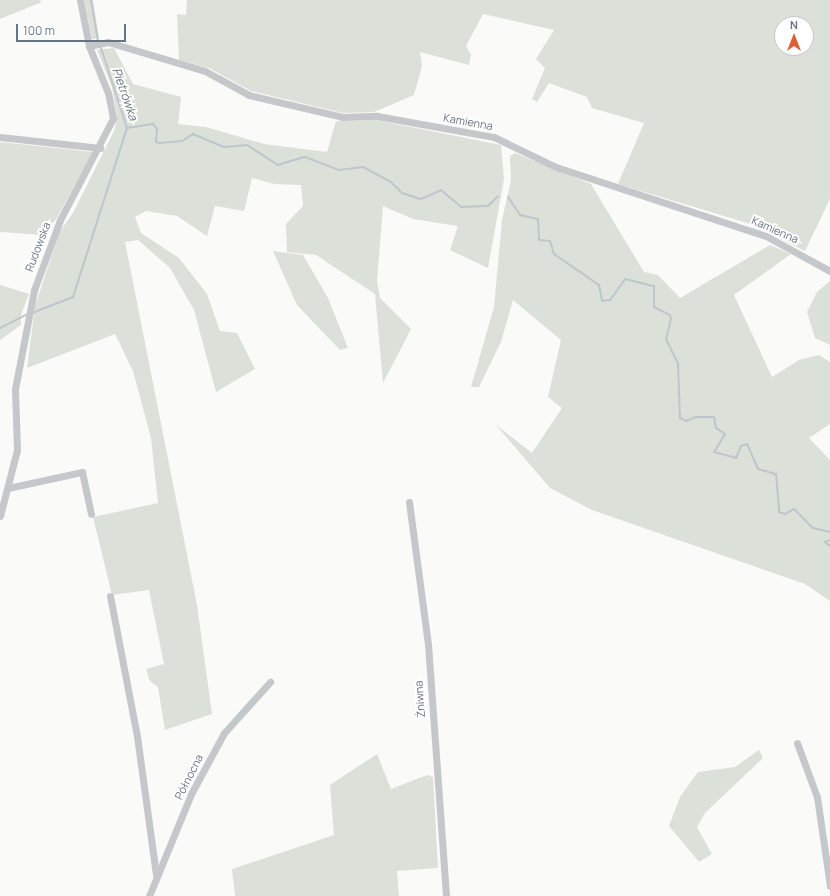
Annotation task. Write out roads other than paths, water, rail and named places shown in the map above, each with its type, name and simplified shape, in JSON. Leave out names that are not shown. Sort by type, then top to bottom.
[{"type":"street","name":"Rudowska","points":[[0,516],[8,488],[18,440],[14,389],[34,290],[60,220],[100,148],[113,118],[108,93],[89,46],[80,0]]},
{"type":"street","name":"Kamienna","points":[[89,46],[108,42],[204,71],[249,94],[343,117],[377,116],[494,137],[556,168],[759,234],[830,270]]},
{"type":"street","points":[[0,137],[100,148]]},
{"type":"street","points":[[8,488],[82,472],[91,514]]},
{"type":"street","name":"Żniwna","points":[[409,502],[428,644],[446,896]]},
{"type":"street","points":[[110,596],[137,736],[156,875]]},
{"type":"street","name":"Północna","points":[[150,896],[156,875],[192,794],[224,733],[270,682]]},
{"type":"street","points":[[797,743],[817,796],[830,886]]},
{"type":"waterway","name":"Pietrówka","points":[[91,0],[98,41]]},
{"type":"waterway","name":"Pietrówka","points":[[100,45],[127,128]]},
{"type":"waterway","name":"Pietrówka","points":[[127,128],[153,124],[157,129],[156,142],[160,143],[182,141],[193,134],[224,147],[247,145],[278,165],[305,157],[339,170],[363,167],[391,182],[402,193],[421,199],[441,190],[461,207],[488,206],[498,196]]},
{"type":"waterway","points":[[32,313],[73,297],[127,128]]},
{"type":"waterway","name":"Pietrówka","points":[[508,197],[520,215],[538,219],[539,240],[550,241],[554,254],[599,285],[602,301],[610,300],[625,279],[654,286],[654,307],[670,315],[671,319],[666,339],[678,364],[680,418],[686,421],[696,417],[714,417],[716,428],[725,434],[714,452],[736,458],[741,446],[747,444],[758,469],[776,474],[779,512],[785,514],[794,509],[813,528],[830,532]]},
{"type":"waterway","points":[[0,328],[26,315]]},
{"type":"waterway","name":"Pietrówka","points":[[830,540],[825,542],[830,546]]}]
